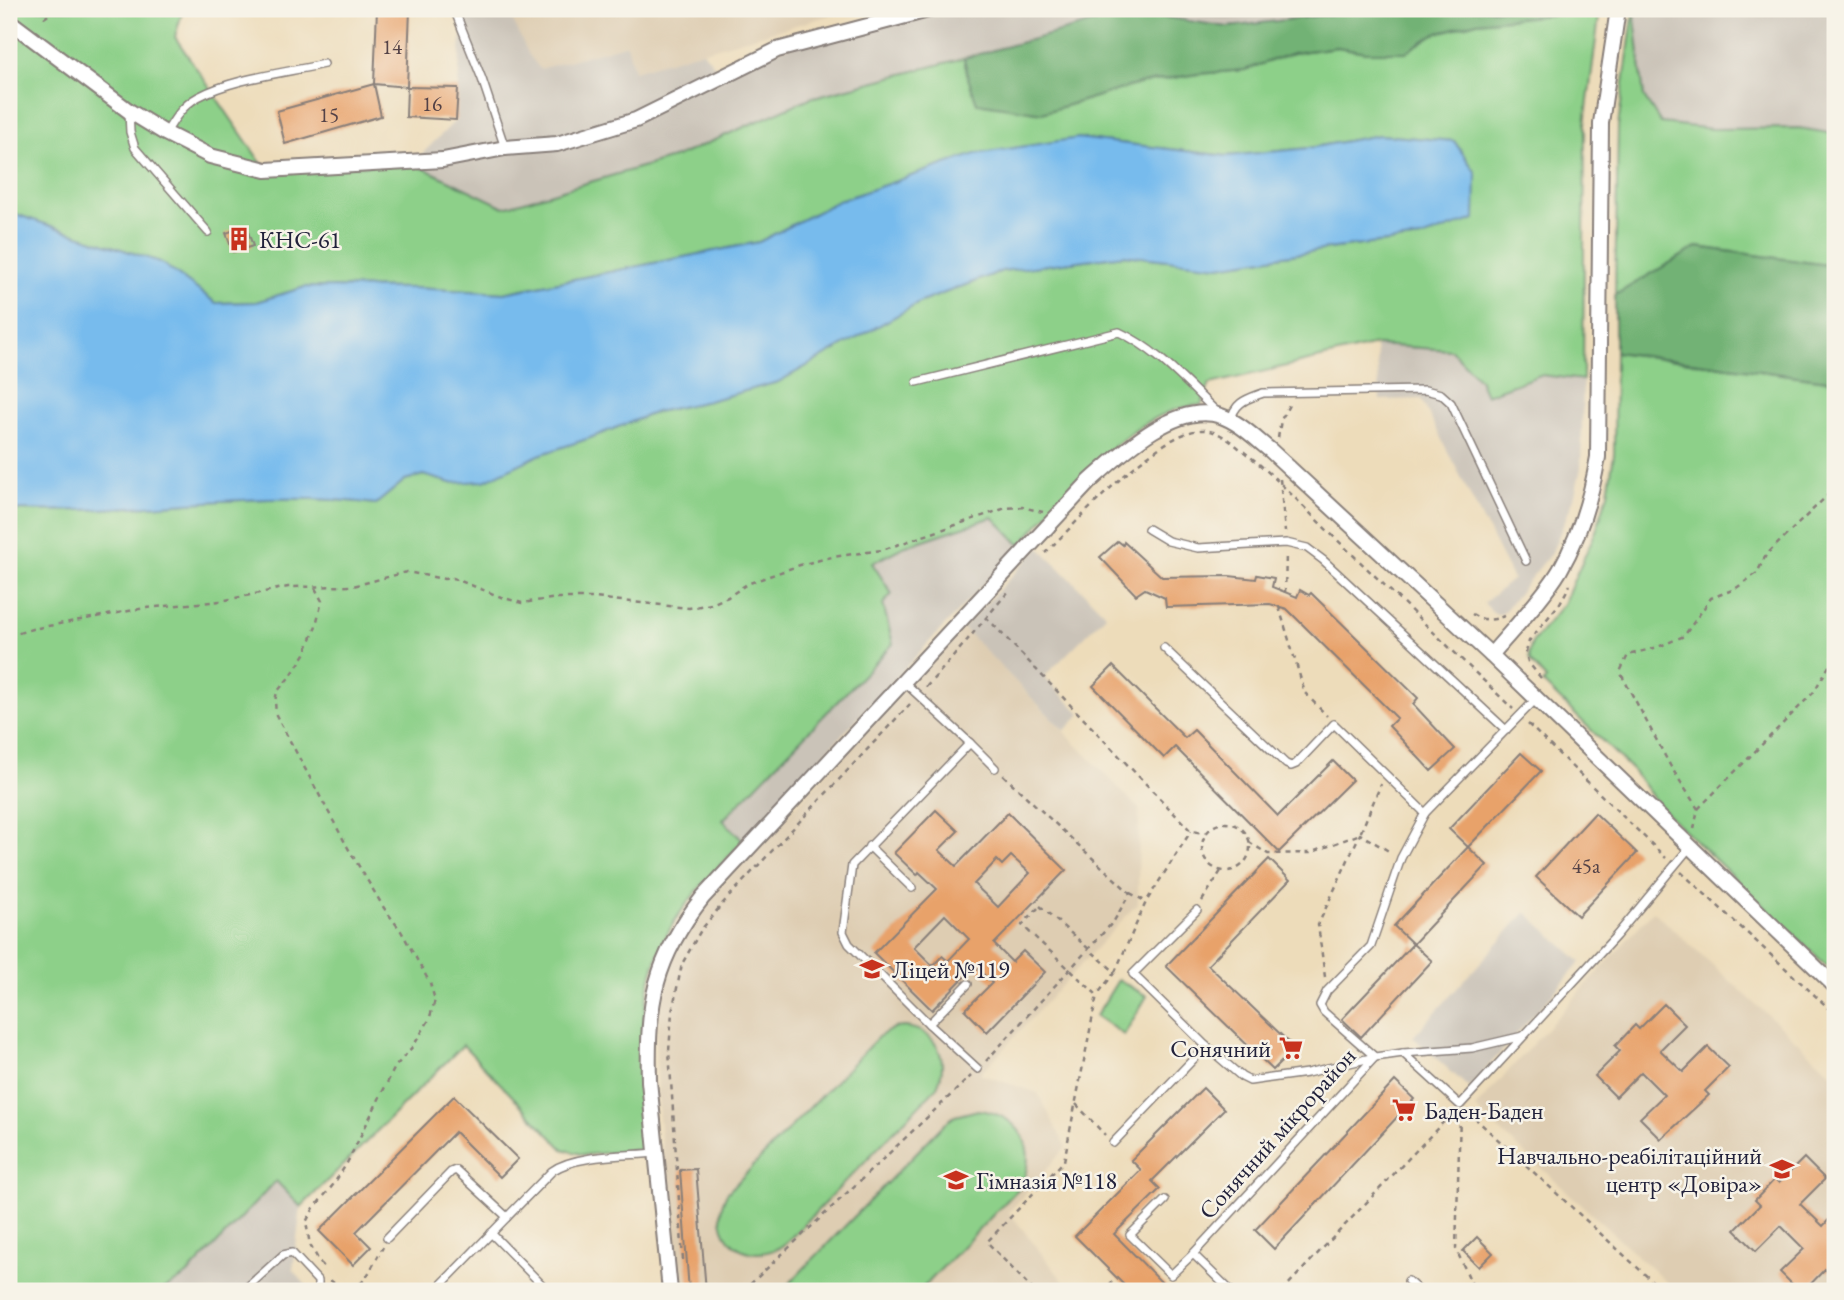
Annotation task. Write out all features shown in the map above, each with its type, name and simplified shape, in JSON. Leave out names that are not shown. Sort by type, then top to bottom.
[{"type":"street","points":[[9,21],[129,111],[165,133],[210,156],[266,170],[443,160],[505,148],[558,144],[636,120],[777,50],[932,9]]},
{"type":"street","points":[[1491,655],[1559,572],[1582,525],[1592,492],[1598,457],[1601,123],[1618,9]]},
{"type":"street","points":[[670,1291],[648,1046],[650,1006],[666,952],[681,924],[703,897],[1089,482],[1124,450],[1149,432],[1180,418],[1202,414],[1226,419],[1270,450],[1491,655],[1835,986]]},
{"type":"lane","points":[[454,9],[482,79],[505,148]]},
{"type":"lane","points":[[165,133],[184,108],[198,97],[231,85],[324,64]]},
{"type":"lane","points":[[129,111],[130,132],[135,148],[208,232]]},
{"type":"lane","points":[[917,382],[1119,332],[1151,351],[1226,419],[1242,401],[1263,393],[1425,390],[1441,394],[1451,403],[1526,561]]},
{"type":"lane","points":[[1148,529],[1168,541],[1198,548],[1286,542],[1307,548],[1506,730]]},
{"type":"lane","points":[[1164,648],[1286,764],[1296,764],[1334,724],[1425,813]]},
{"type":"lane","points":[[903,681],[995,768]]},
{"type":"lane","points":[[1524,1035],[1472,1048],[1375,1057],[1324,1012],[1320,1005],[1327,991],[1371,946],[1401,858],[1425,813],[1536,698]]},
{"type":"lane","points":[[970,743],[852,864],[843,932],[844,939],[978,1069]]},
{"type":"lane","points":[[869,846],[912,888]]},
{"type":"lane","points":[[1403,1053],[1460,1105],[1616,936],[1690,847]]},
{"type":"lane","name":"Сонячний мікрорайон","points":[[1197,910],[1133,974],[1206,1046],[1242,1077],[1250,1081],[1307,1073],[1375,1057]]},
{"type":"lane","points":[[929,1024],[968,984]]},
{"type":"lane","points":[[1113,1143],[1206,1046]]},
{"type":"lane","name":"Сонячний мікрорайон","points":[[1231,1291],[1193,1254],[1375,1057]]},
{"type":"lane","points":[[435,1291],[561,1165],[656,1153]]},
{"type":"lane","points":[[387,1238],[456,1170],[507,1217]]},
{"type":"lane","points":[[1165,1200],[1130,1235],[1171,1275],[1193,1254]]},
{"type":"lane","points":[[491,1233],[548,1291]]},
{"type":"lane","points":[[243,1291],[283,1255],[292,1253],[318,1281],[318,1291]]},
{"type":"lane","points":[[1408,1281],[1419,1291]]},
{"type":"path","points":[[44,18],[57,9]]},
{"type":"path","points":[[1038,559],[1135,466],[1163,444],[1189,432],[1203,430],[1218,433],[1241,449],[1281,486],[1674,866],[1835,1014]]},
{"type":"path","points":[[1698,809],[1671,767],[1620,672],[1628,655],[1684,636],[1711,598],[1735,589],[1757,573],[1766,555],[1835,488]]},
{"type":"path","points":[[9,636],[32,629],[145,608],[221,601],[288,587],[353,586],[407,572],[444,579],[453,578],[522,603],[557,598],[594,598],[689,608],[711,604],[728,597],[747,584],[800,565],[832,556],[882,551],[1006,508],[1035,509],[1056,518]]},
{"type":"path","points":[[1285,593],[1286,542]]},
{"type":"path","points":[[315,588],[322,601],[316,629],[292,674],[277,692],[276,715],[354,858],[401,931],[430,983],[435,1000],[429,1020],[414,1045],[394,1067],[347,1163],[306,1223],[310,1245],[331,1281],[344,1291]]},
{"type":"path","points":[[683,1264],[669,1051],[672,1012],[682,964],[701,930],[723,903],[967,644],[986,617],[1012,588]]},
{"type":"path","points":[[974,605],[1191,831],[1206,833]]},
{"type":"path","points":[[1279,607],[1305,693],[1334,724]]},
{"type":"path","points":[[1472,614],[1481,620],[1494,620],[1504,616]]},
{"type":"path","points":[[1690,847],[1698,809],[1813,693],[1835,656]]},
{"type":"path","points":[[995,768],[1130,893],[1146,902]]},
{"type":"path","points":[[1327,991],[1318,925],[1385,774]]},
{"type":"path","points":[[1249,842],[1247,857],[1243,863],[1229,870],[1221,870],[1208,862],[1203,855],[1206,833],[1219,824],[1227,823],[1241,829],[1249,842],[1268,854],[1310,853],[1360,834]]},
{"type":"path","points":[[1034,1291],[987,1242],[1064,1161],[1097,995],[1115,972],[1146,902],[1191,831]]},
{"type":"path","points":[[1360,834],[1401,858]]},
{"type":"path","points":[[1197,910],[1221,870]]},
{"type":"path","points":[[743,1291],[978,1069],[1114,921],[1130,893]]},
{"type":"path","points":[[1097,995],[1022,925],[1040,906],[1115,972]]},
{"type":"path","points":[[1076,1104],[1113,1143]]},
{"type":"path","points":[[1282,1291],[1460,1105]]},
{"type":"path","points":[[1460,1105],[1456,1250],[1475,1291]]},
{"type":"path","points":[[1460,1105],[1663,1291]]},
{"type":"path","points":[[353,1291],[366,1278],[387,1238]]},
{"type":"path","points":[[1104,1291],[1112,1282]]},
{"type":"shaded area","points":[[469,9],[507,9],[529,55],[540,69],[627,44],[634,71],[703,51],[722,75],[777,50],[932,9],[1373,9],[1228,27],[1132,12],[810,98],[676,157],[504,207],[413,163],[456,120],[462,23]]},
{"type":"shaded area","points":[[507,9],[852,9],[634,71],[626,44],[540,69],[529,56]]},
{"type":"shaded area","points":[[1635,9],[1835,9],[1835,134],[1799,128],[1712,129],[1661,123],[1644,97]]},
{"type":"shaded area","points":[[1376,345],[1452,350],[1479,379],[1486,395],[1540,375],[1583,380],[1581,468],[1574,498],[1552,552],[1502,614],[1495,614],[1484,603],[1513,579],[1421,399],[1380,400]]},
{"type":"shaded area","points":[[993,517],[1020,545],[743,841],[723,821],[893,644],[883,603],[892,594],[871,563],[903,547]]},
{"type":"shaded area","points":[[1039,547],[1106,615],[1044,677],[1081,714],[1064,731],[963,628]]},
{"type":"shaded area","name":"Ліцей №119","points":[[963,628],[1139,809],[1138,903],[980,1074],[1038,1093],[1066,1147],[1009,1212],[1064,1282],[1056,1291],[676,1291],[659,1116],[656,1047],[660,1007],[672,956],[687,928],[707,901]]},
{"type":"shaded area","points":[[1653,911],[1835,1076],[1835,1291],[1676,1291],[1475,1108]]},
{"type":"shaded area","points":[[1526,912],[1581,962],[1469,1088],[1413,1037]]},
{"type":"shaded area","points":[[277,1181],[301,1207],[293,1270],[311,1291],[161,1291],[187,1275]]},
{"type":"green space","points":[[9,9],[183,9],[175,37],[266,170],[413,163],[504,207],[676,157],[810,98],[964,58],[968,78],[1042,113],[1142,83],[1245,70],[1293,53],[1337,47],[1366,52],[1406,52],[1434,34],[1477,22],[1600,9],[1585,124],[1583,380],[1540,375],[1486,395],[1479,379],[1451,350],[1376,345],[1210,384],[1201,405],[1177,409],[1152,420],[1110,450],[1020,545],[993,517],[903,547],[872,563],[892,594],[883,604],[893,644],[723,820],[743,841],[691,898],[662,946],[652,973],[643,1031],[648,1149],[584,1155],[563,1149],[463,1045],[301,1207],[276,1181],[187,1275],[161,1291],[9,1291],[9,510],[78,510],[264,499],[339,500],[376,504],[405,480],[423,475],[451,483],[590,438],[656,412],[778,382],[921,302],[1002,271],[1124,255],[1219,266],[1421,238],[1476,173],[1454,141],[1379,135],[1309,148],[1227,156],[1078,138],[839,201],[759,242],[504,293],[414,288],[305,287],[256,302],[216,303],[160,262],[9,212]]},
{"type":"green space","points":[[1373,9],[1592,9],[1477,22],[1434,34],[1406,52],[1366,52],[1337,47],[1293,53],[1245,70],[1142,83],[1042,113],[977,103],[964,58],[1132,12],[1228,27]]},
{"type":"green space","points":[[1634,9],[1644,97],[1661,123],[1712,129],[1799,128],[1835,134],[1835,266],[1697,247],[1615,295],[1618,126]]},
{"type":"green space","points":[[1697,247],[1835,266],[1835,381],[1615,352],[1615,295]]},
{"type":"green space","points":[[1615,352],[1835,381],[1835,974],[1661,808],[1633,771],[1543,683],[1546,679],[1530,661],[1532,643],[1563,604],[1596,531],[1608,493],[1614,454]]},
{"type":"green space","points":[[1118,980],[1147,996],[1124,1035],[1096,1016]]},
{"type":"green space","points":[[904,1027],[925,1034],[938,1048],[942,1067],[936,1088],[785,1244],[771,1251],[757,1253],[734,1244],[721,1222],[727,1193],[878,1037],[894,1028]]},
{"type":"green space","name":"Гімназія №118","points":[[978,1110],[1005,1118],[1015,1126],[1027,1147],[1026,1173],[1020,1187],[920,1291],[782,1291],[945,1123],[955,1116]]},
{"type":"water","points":[[1379,135],[1454,141],[1476,173],[1475,219],[1421,238],[1219,266],[1124,255],[1002,271],[921,302],[778,382],[656,412],[539,455],[484,481],[451,483],[423,475],[405,480],[376,504],[339,500],[264,499],[78,510],[9,510],[9,212],[160,262],[216,303],[256,302],[305,287],[414,288],[504,293],[759,242],[838,201],[975,154],[1078,138],[1227,156],[1309,148]]},
{"type":"building","points":[[377,9],[410,9],[407,87],[374,84]]},
{"type":"building","points":[[374,84],[381,116],[285,144],[277,111]]},
{"type":"building","points":[[407,87],[458,88],[456,120],[406,117]]},
{"type":"building","name":"КНС-61","points":[[246,226],[253,246],[233,252],[226,233]]},
{"type":"building","points":[[1118,541],[1123,545],[1124,542],[1162,577],[1229,576],[1256,579],[1257,575],[1274,578],[1272,587],[1297,597],[1300,590],[1309,595],[1311,593],[1418,698],[1413,704],[1455,749],[1431,771],[1389,726],[1397,718],[1287,609],[1270,604],[1166,607],[1165,598],[1145,589],[1136,595],[1100,557]]},
{"type":"building","points":[[1113,666],[1185,738],[1194,730],[1278,816],[1333,761],[1352,780],[1279,852],[1175,747],[1164,758],[1093,686]]},
{"type":"building","points":[[1521,753],[1541,771],[1468,847],[1449,829]]},
{"type":"building","points":[[936,810],[958,831],[939,850],[956,866],[1008,813],[1066,870],[994,944],[1012,962],[1023,951],[1045,972],[987,1032],[965,1010],[992,983],[975,966],[932,1010],[874,953],[937,889],[919,872],[917,875],[894,853]],"holes":[[[1011,856],[1030,873],[998,907],[974,884],[997,860],[1002,865]],[[945,915],[969,939],[948,961],[942,956],[933,966],[914,947]]]},
{"type":"building","points":[[1595,813],[1637,853],[1578,916],[1536,877]]},
{"type":"building","points":[[1468,847],[1487,865],[1413,944],[1394,926]]},
{"type":"building","points":[[1269,859],[1290,880],[1208,965],[1295,1048],[1273,1070],[1166,966]]},
{"type":"building","points":[[1413,944],[1432,961],[1361,1037],[1342,1019]]},
{"type":"building","points":[[1664,1004],[1685,1025],[1660,1050],[1683,1072],[1708,1047],[1729,1067],[1705,1091],[1709,1095],[1661,1139],[1640,1118],[1664,1095],[1641,1072],[1616,1097],[1595,1076],[1620,1051],[1615,1046],[1635,1025],[1639,1029]]},
{"type":"building","points":[[1395,1081],[1414,1099],[1274,1249],[1255,1230]]},
{"type":"building","points":[[1203,1088],[1224,1109],[1152,1181],[1160,1189],[1114,1234],[1170,1291],[1130,1291],[1075,1236],[1141,1170],[1131,1160]]},
{"type":"building","points":[[454,1096],[518,1159],[500,1177],[455,1132],[356,1232],[371,1247],[353,1265],[319,1231]]},
{"type":"building","points":[[1804,1158],[1825,1179],[1800,1204],[1823,1226],[1835,1213],[1835,1264],[1828,1272],[1825,1269],[1804,1291],[1799,1291],[1780,1272],[1804,1249],[1781,1226],[1756,1251],[1735,1230],[1760,1205],[1755,1200],[1775,1179],[1779,1183]]},
{"type":"building","points":[[696,1169],[706,1291],[689,1291],[680,1170]]},
{"type":"building","points":[[1477,1237],[1493,1253],[1479,1267],[1463,1251]]},
{"type":"place","name":"КНС-61","points":[[239,239]]},
{"type":"place","name":"Ліцей №119","points":[[872,969]]},
{"type":"place","name":"Сонячний","points":[[1291,1048]]},
{"type":"place","name":"Баден-Баден","points":[[1404,1110]]},
{"type":"place","name":"Навчально-реабілітаційний центр «Довіра»","points":[[1782,1169]]},
{"type":"place","name":"Гімназія №118","points":[[956,1180]]}]
